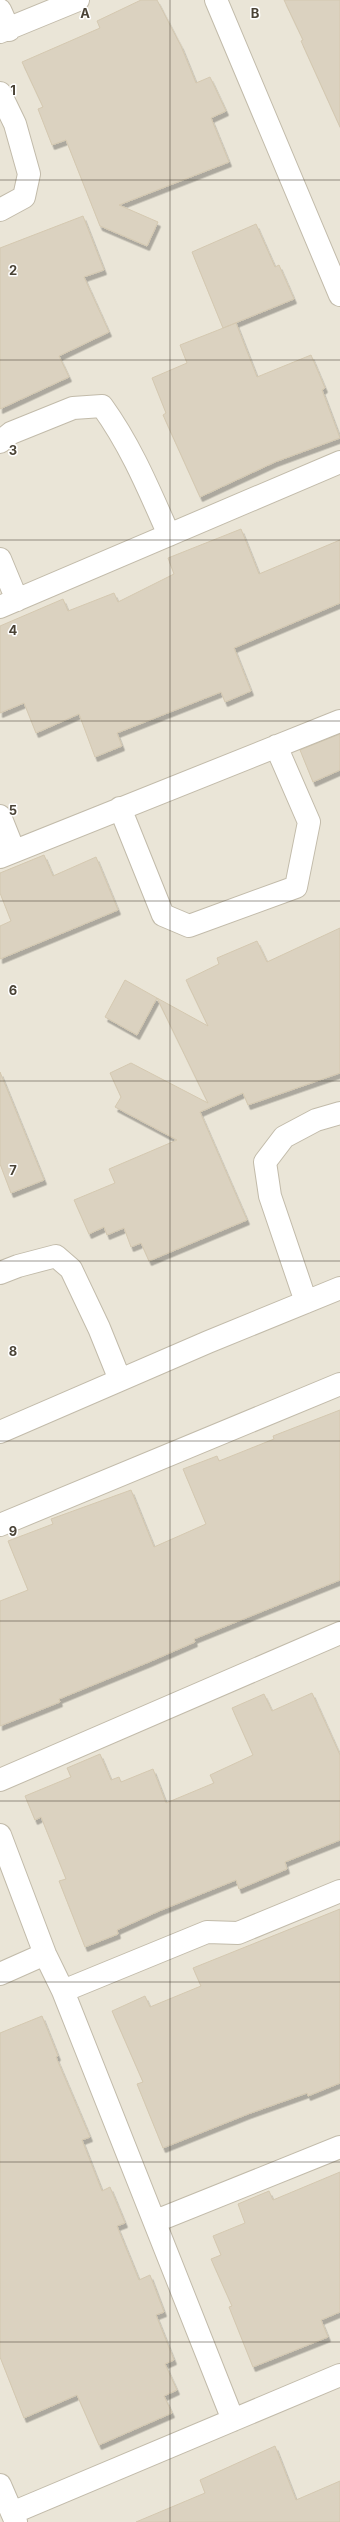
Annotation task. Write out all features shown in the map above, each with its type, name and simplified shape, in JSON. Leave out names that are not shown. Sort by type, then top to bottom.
[{"type":"street","points":[[0,10],[4,31],[78,0]]},
{"type":"street","points":[[216,0],[340,295]]},
{"type":"street","points":[[0,93],[14,124],[29,174],[24,197],[0,210]]},
{"type":"street","points":[[0,442],[11,433],[73,408],[102,406],[118,428],[134,456],[169,535]]},
{"type":"street","points":[[0,558],[8,604],[340,462]]},
{"type":"street","points":[[0,816],[7,854],[340,721]]},
{"type":"street","points":[[120,808],[163,915],[189,926],[296,887],[309,822],[276,746]]},
{"type":"street","points":[[306,1302],[270,1196],[266,1162],[284,1137],[316,1120],[340,1113]]},
{"type":"street","points":[[0,1273],[18,1266],[56,1256],[71,1269],[99,1328],[120,1380]]},
{"type":"street","points":[[0,1432],[340,1288]]},
{"type":"street","points":[[0,1525],[340,1384]]},
{"type":"street","points":[[0,1780],[340,1633]]},
{"type":"street","points":[[0,1834],[45,1954],[63,1991],[156,2221],[233,2420]]},
{"type":"street","points":[[63,1991],[207,1932],[238,1933],[340,1891]]},
{"type":"street","points":[[0,1974],[45,1954]]},
{"type":"street","points":[[156,2221],[340,2147]]},
{"type":"street","points":[[0,2485],[14,2518],[233,2420],[340,2375]]},
{"type":"shaded area","points":[[0,0],[340,0],[340,2522],[0,2522]]},
{"type":"building","points":[[141,0],[157,0],[181,46],[196,83],[210,77],[226,111],[211,118],[229,162],[119,205],[158,222],[147,246],[100,226],[66,140],[52,145],[38,109],[43,107],[22,62],[100,28],[97,21]]},
{"type":"building","points":[[284,0],[340,0],[340,127],[301,41],[303,40]]},
{"type":"building","points":[[83,216],[104,270],[84,277],[109,332],[59,356],[69,377],[0,409],[0,248]]},
{"type":"building","points":[[256,224],[275,267],[279,265],[294,299],[223,328],[192,252]]},
{"type":"building","points":[[236,323],[257,377],[311,355],[325,388],[322,390],[340,438],[275,462],[200,497],[163,415],[166,413],[152,378],[187,363],[180,345]]},
{"type":"building","points":[[241,529],[259,574],[340,540],[340,603],[234,648],[251,691],[225,702],[221,692],[117,733],[122,746],[95,757],[79,714],[36,733],[24,703],[0,713],[0,626],[63,599],[68,611],[114,593],[118,602],[174,574],[168,558]]},
{"type":"building","points":[[340,734],[340,770],[313,782],[300,750]]},
{"type":"building","points":[[44,855],[53,876],[96,857],[118,910],[0,959],[0,926],[11,921],[0,893],[0,873]]},
{"type":"building","points":[[340,928],[340,1073],[248,1105],[243,1093],[200,1112],[247,1220],[149,1261],[141,1243],[131,1247],[124,1228],[107,1235],[104,1227],[89,1234],[74,1200],[115,1183],[109,1169],[177,1140],[115,1107],[121,1097],[110,1073],[131,1063],[208,1103],[157,998],[208,1026],[186,980],[219,964],[217,958],[257,941],[267,962]]},
{"type":"building","points":[[125,980],[157,998],[137,1035],[105,1017]]},
{"type":"building","points":[[0,1072],[44,1180],[11,1193],[0,1164]]},
{"type":"building","points":[[340,1410],[340,1580],[194,1639],[195,1642],[59,1699],[60,1702],[0,1726],[0,1601],[28,1590],[8,1541],[53,1524],[51,1519],[131,1490],[154,1547],[206,1524],[183,1469],[217,1456],[219,1461],[274,1439],[273,1436]]},
{"type":"building","points":[[312,1693],[340,1755],[340,1840],[285,1862],[287,1869],[239,1889],[236,1880],[159,1911],[117,1930],[118,1934],[85,1947],[59,1881],[66,1879],[41,1817],[35,1820],[25,1796],[71,1777],[67,1768],[100,1754],[111,1780],[119,1777],[121,1782],[153,1769],[166,1803],[214,1783],[210,1775],[253,1755],[232,1708],[264,1694],[272,1711]]},
{"type":"building","points":[[340,1909],[340,2083],[308,2096],[307,2093],[248,2114],[163,2148],[137,2084],[143,2082],[112,2011],[145,1996],[150,2007],[201,1986],[193,1968]]},
{"type":"building","points":[[42,2016],[58,2056],[56,2057],[90,2137],[82,2140],[102,2191],[110,2187],[125,2223],[117,2226],[139,2280],[150,2275],[164,2312],[156,2315],[174,2360],[165,2364],[177,2390],[164,2396],[172,2413],[99,2445],[77,2395],[24,2418],[0,2357],[0,2033]]},
{"type":"building","points":[[340,2172],[340,2312],[321,2320],[328,2337],[253,2367],[229,2307],[232,2306],[211,2259],[221,2255],[213,2236],[245,2223],[238,2204],[269,2191],[273,2200]]},
{"type":"building","points":[[275,2446],[296,2500],[340,2481],[340,2522],[136,2522],[205,2493],[200,2480]]}]
